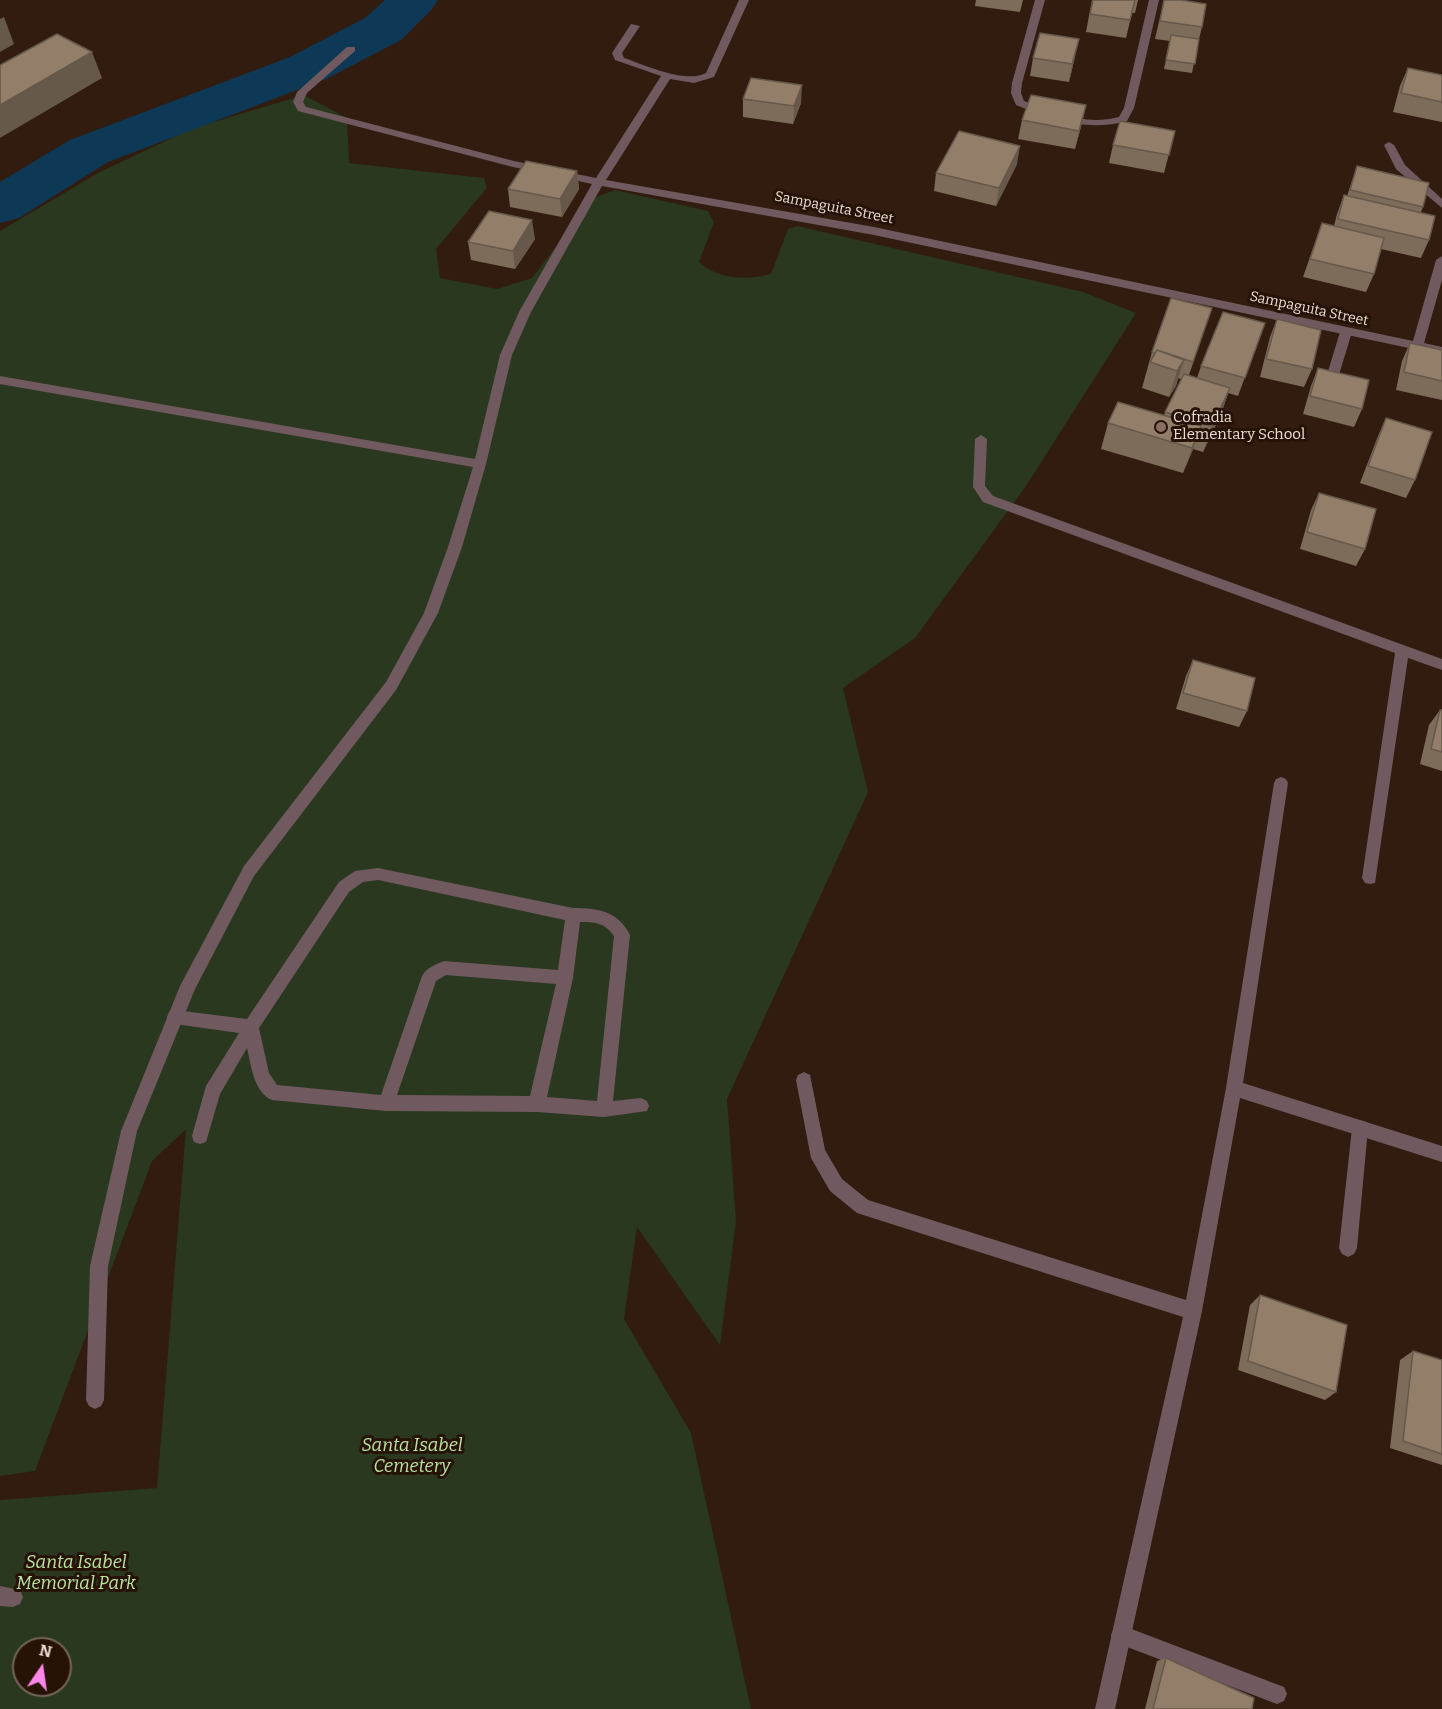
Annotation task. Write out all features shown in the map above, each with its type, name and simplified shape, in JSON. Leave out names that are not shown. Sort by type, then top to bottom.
[{"type":"street","points":[[634,26],[617,53],[620,60],[667,75],[693,81],[702,80],[710,75],[744,0]]},
{"type":"street","points":[[1040,0],[1017,83],[1016,93],[1020,103],[1049,115],[1108,125],[1123,119],[1129,108],[1154,0]]},
{"type":"street","name":"Sampaguita Street","points":[[351,49],[302,92],[298,102],[302,109],[513,164],[599,182],[874,231],[1442,351]]},
{"type":"street","points":[[95,1400],[99,1266],[129,1131],[188,986],[249,871],[332,767],[391,686],[431,614],[455,547],[480,464],[506,355],[525,312],[599,182],[667,75]]},
{"type":"street","points":[[1389,145],[1400,167],[1442,205]]},
{"type":"street","points":[[1417,346],[1442,260]]},
{"type":"street","points":[[1332,378],[1346,332]]},
{"type":"street","points":[[0,380],[480,464]]},
{"type":"street","points":[[981,439],[979,487],[988,499],[1442,665]]},
{"type":"street","points":[[1370,878],[1402,650]]},
{"type":"street","points":[[1105,1709],[1192,1311],[1234,1088],[1281,783]]},
{"type":"street","points":[[201,1136],[212,1091],[251,1027],[345,887],[360,876],[378,874],[573,915],[593,915],[612,921],[621,935],[604,1109]]},
{"type":"street","points":[[537,1104],[566,978],[573,915]]},
{"type":"street","points":[[386,1103],[430,976],[444,968],[566,978]]},
{"type":"street","points":[[175,1017],[251,1027]]},
{"type":"street","points":[[251,1027],[261,1075],[272,1092],[386,1103],[537,1104],[604,1109],[641,1106]]},
{"type":"street","points":[[804,1080],[818,1152],[836,1185],[863,1207],[1192,1311]]},
{"type":"street","points":[[1234,1088],[1442,1154]]},
{"type":"street","points":[[1348,1248],[1360,1128]]},
{"type":"street","points":[[1121,1635],[1277,1694]]},
{"type":"green space","points":[[304,95],[347,118],[349,163],[484,178],[487,188],[436,249],[440,278],[497,289],[532,278],[593,198],[615,190],[708,211],[714,222],[699,262],[706,268],[723,275],[743,278],[771,274],[788,229],[797,226],[1083,292],[1136,313],[1026,486],[915,638],[843,688],[868,792],[727,1099],[736,1221],[720,1345],[637,1227],[624,1319],[691,1433],[751,1709],[0,1709],[0,1500],[157,1488],[186,1129],[152,1161],[35,1471],[0,1476],[0,231],[98,173],[193,128]]},
{"type":"building","points":[[1093,0],[1135,0],[1130,20],[1090,14]]},
{"type":"building","points":[[1164,0],[1206,4],[1202,27],[1160,21]]},
{"type":"building","points":[[1040,33],[1079,39],[1072,64],[1033,58]]},
{"type":"building","points":[[57,34],[92,52],[0,105],[0,65]]},
{"type":"building","points":[[1171,35],[1199,39],[1195,64],[1166,60]]},
{"type":"building","points":[[1408,68],[1442,75],[1442,102],[1401,93]]},
{"type":"building","points":[[751,78],[802,85],[794,106],[743,99]]},
{"type":"building","points":[[1031,95],[1086,105],[1079,131],[1022,120]]},
{"type":"building","points":[[1120,121],[1175,131],[1169,155],[1113,145]]},
{"type":"building","points":[[959,131],[1020,146],[999,188],[936,173]]},
{"type":"building","points":[[526,161],[577,171],[560,199],[508,189]]},
{"type":"building","points":[[1357,166],[1429,183],[1423,207],[1350,190]]},
{"type":"building","points":[[1344,195],[1435,216],[1429,240],[1338,219]]},
{"type":"building","points":[[489,211],[532,220],[513,251],[468,242]]},
{"type":"building","points":[[1322,223],[1384,238],[1374,274],[1310,259]]},
{"type":"building","points":[[1171,298],[1212,308],[1193,362],[1157,350],[1155,353],[1152,352]]},
{"type":"building","points":[[1223,312],[1265,323],[1245,378],[1201,366]]},
{"type":"building","points":[[1277,319],[1321,330],[1312,369],[1266,359]]},
{"type":"building","points":[[1410,343],[1442,350],[1442,381],[1404,372]]},
{"type":"building","points":[[1157,350],[1184,360],[1177,371],[1150,362]]},
{"type":"building","points":[[1318,368],[1369,380],[1362,409],[1310,396]]},
{"type":"building","points":[[1184,374],[1230,388],[1212,426],[1165,412]]},
{"type":"building","points":[[1118,402],[1201,426],[1192,448],[1108,423]]},
{"type":"building","points":[[1386,418],[1432,432],[1415,480],[1368,466]]},
{"type":"building","points":[[1319,493],[1376,509],[1365,549],[1307,532]]},
{"type":"building","points":[[1193,660],[1255,678],[1247,711],[1183,693]]},
{"type":"building","points":[[1440,710],[1442,710],[1442,752],[1431,749]]},
{"type":"building","points":[[1260,1295],[1347,1325],[1336,1392],[1248,1361]]},
{"type":"building","points":[[1413,1351],[1442,1360],[1442,1454],[1403,1441]]},
{"type":"building","points":[[1166,1658],[1254,1698],[1252,1709],[1153,1709]]},
{"type":"waterway","points":[[0,206],[89,151],[308,68],[383,29],[414,0]]},
{"type":"place","name":"Cofradia Elementary School","points":[[1161,427]]},
{"type":"park label","name":"Santa Isabel Cemetery","points":[[412,1456]]},
{"type":"park label","name":"Santa Isabel Memorial Park","points":[[76,1573]]}]
